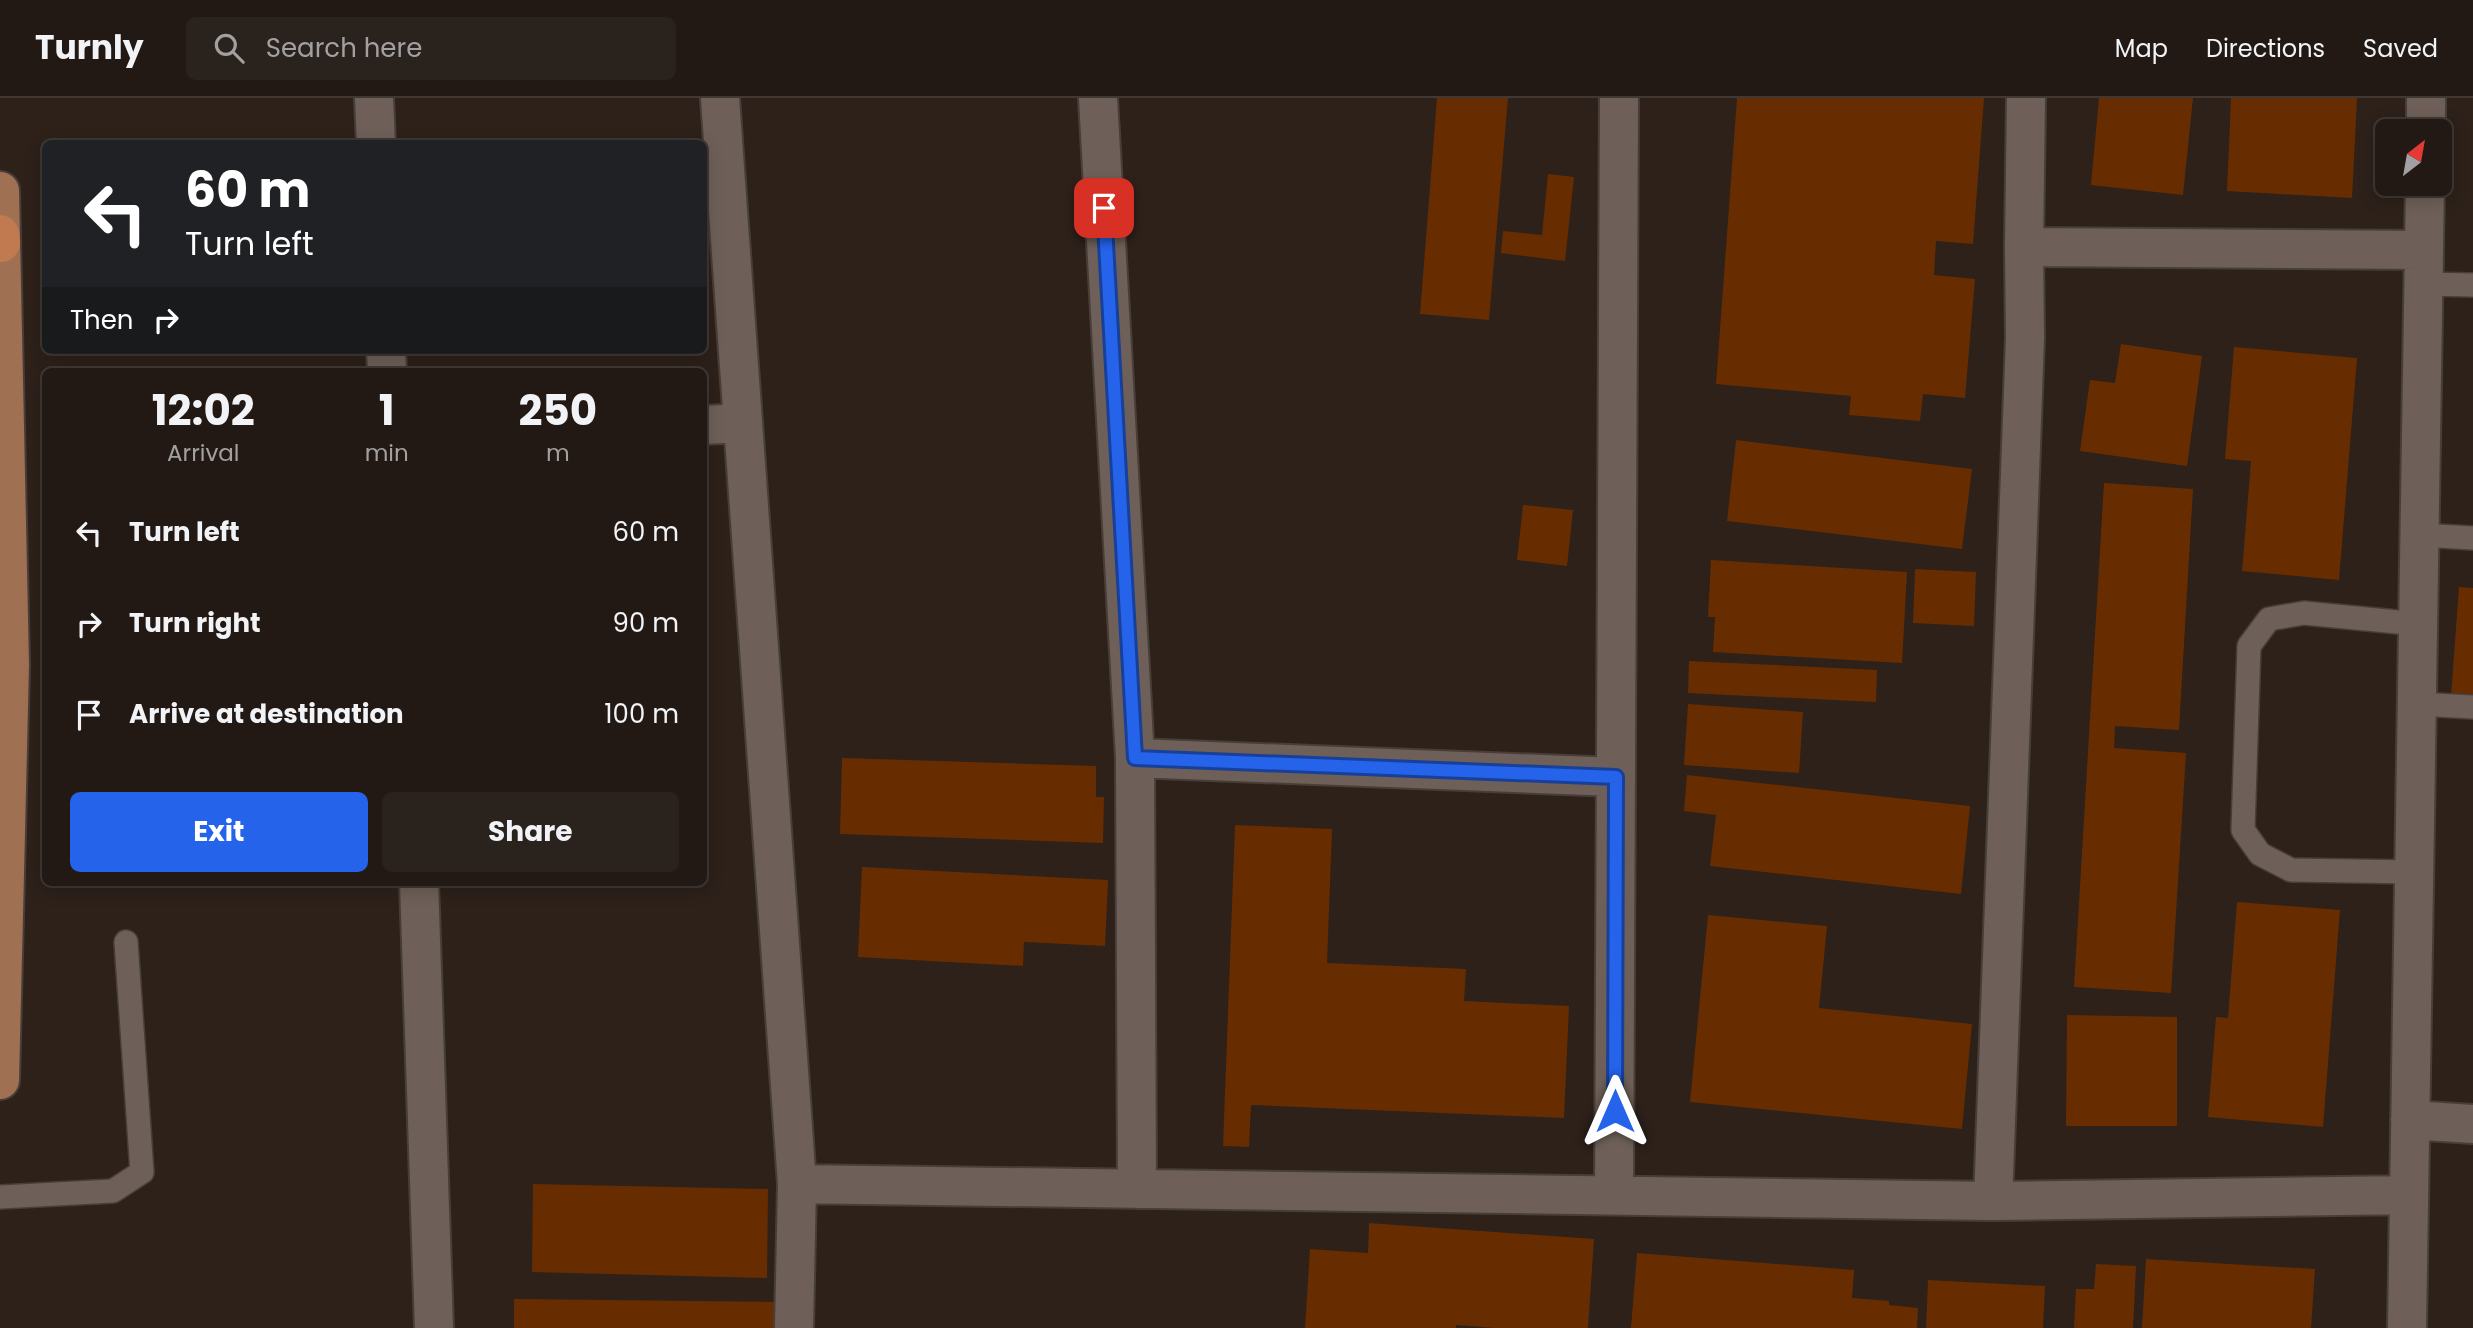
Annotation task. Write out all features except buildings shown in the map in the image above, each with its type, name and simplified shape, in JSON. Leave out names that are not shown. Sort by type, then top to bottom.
[{"type":"main road","points":[[0,191],[10,665],[0,1080]]},
{"type":"street","points":[[374,98],[376,140]]},
{"type":"street","points":[[720,98],[797,1184],[794,1328]]},
{"type":"street","points":[[1098,98],[1135,758],[1137,1188]]},
{"type":"street","points":[[1614,1195],[1619,98]]},
{"type":"street","points":[[1993,1201],[2025,338],[2026,98]]},
{"type":"street","points":[[2426,98],[2426,119]]},
{"type":"street","points":[[2407,1328],[2425,196]]},
{"type":"street","points":[[2024,247],[2423,267]]},
{"type":"street","points":[[707,416],[743,418]]},
{"type":"street","points":[[707,424],[743,418]]},
{"type":"street","points":[[1135,758],[1616,777]]},
{"type":"street","points":[[419,886],[433,1328]]},
{"type":"street","points":[[2410,1120],[2473,1124]]},
{"type":"street","points":[[797,1184],[1993,1201],[2409,1195]]},
{"type":"lane","points":[[2423,267],[2473,285]]},
{"type":"lane","points":[[2419,536],[2473,538]]},
{"type":"lane","points":[[2414,872],[2291,870],[2260,854],[2243,830],[2249,646],[2269,619],[2304,613],[2418,624]]},
{"type":"lane","points":[[2417,704],[2473,707]]},
{"type":"lane","points":[[0,1197],[113,1191],[142,1172],[126,942]]},
{"type":"route","points":[[1104,208],[1135,758],[1616,777],[1615,1111]]}]
